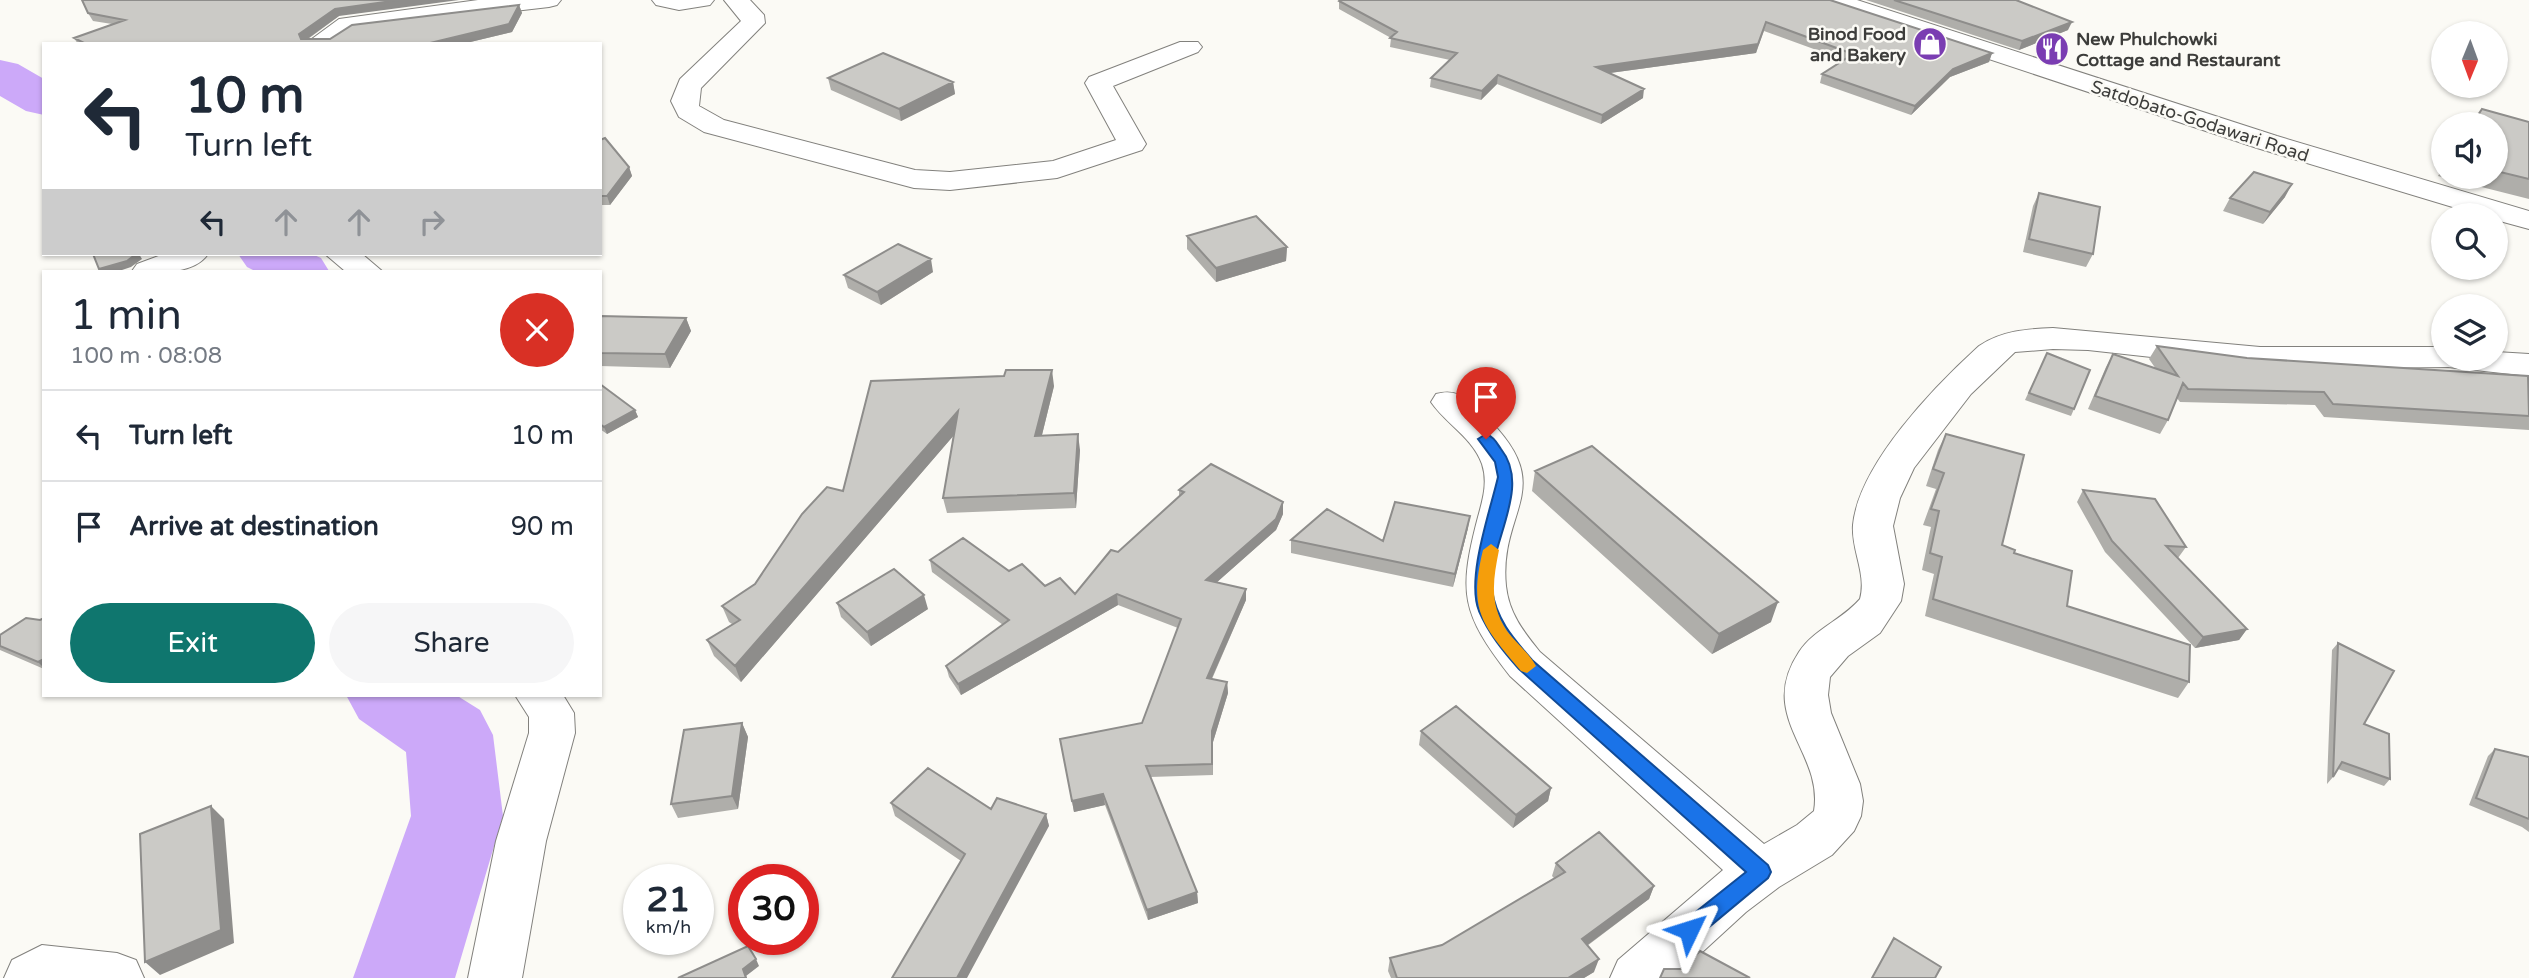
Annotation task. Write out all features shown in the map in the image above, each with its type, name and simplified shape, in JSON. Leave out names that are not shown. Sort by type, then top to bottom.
[{"type":"street","points":[[320,42],[348,24],[549,0]]},
{"type":"street","points":[[664,0],[679,3],[702,0]]},
{"type":"street","points":[[736,0],[752,15],[753,23],[689,85],[683,95],[684,105],[693,116],[715,126],[914,180],[973,180],[1057,169],[1132,144],[1098,83],[1189,47]]},
{"type":"street","name":"Satdobato-Godawari Road","points":[[1835,0],[2135,101],[2414,188],[2529,220]]},
{"type":"street","points":[[151,270],[187,256]]},
{"type":"street","points":[[344,256],[365,270]]},
{"type":"street","points":[[1637,978],[1707,914],[1760,872],[1816,839],[1836,818],[1839,799],[1811,728],[1805,701],[1807,680],[1825,649],[1867,619],[1880,601],[1883,583],[1873,532],[1875,513],[1890,476],[1922,428],[1989,355],[2005,344],[2046,340],[2091,341],[2257,358],[2431,358]]},
{"type":"street","points":[[2508,363],[2529,365]]},
{"type":"street","points":[[1449,402],[1503,461],[1506,477],[1504,492],[1483,586],[1487,609],[1500,635],[1525,664],[1760,872]]},
{"type":"street","points":[[495,978],[521,841],[552,733],[551,713],[539,697]]},
{"type":"street","points":[[31,978],[42,971],[117,978]]},
{"type":"building","points":[[82,0],[399,0],[335,9],[299,34],[301,39],[330,39],[352,25],[519,5],[509,24],[434,42],[82,42],[74,38],[125,20],[88,13]]},
{"type":"building","points":[[1340,0],[1830,0],[1992,53],[1953,69],[1915,106],[1822,74],[1853,54],[1766,22],[1758,44],[1596,67],[1644,89],[1602,115],[1498,75],[1482,91],[1431,78],[1457,53],[1390,38],[1397,32]]},
{"type":"building","points":[[1894,0],[2016,0],[2072,22],[2022,41]]},
{"type":"building","points":[[883,53],[953,82],[899,109],[828,78]]},
{"type":"building","points":[[2508,116],[2529,122],[2529,179],[2508,174]]},
{"type":"building","points":[[605,138],[629,167],[607,196],[602,196],[602,139]]},
{"type":"building","points":[[2254,172],[2292,184],[2270,212],[2230,198]]},
{"type":"building","points":[[2039,193],[2100,207],[2093,254],[2029,239]]},
{"type":"building","points":[[1256,216],[1287,247],[1216,268],[1187,236]]},
{"type":"building","points":[[898,244],[931,259],[877,292],[844,275]]},
{"type":"building","points":[[94,256],[133,256],[127,261],[99,269]]},
{"type":"building","points":[[602,316],[686,318],[665,354],[602,353]]},
{"type":"building","points":[[2157,346],[2247,358],[2528,376],[2529,416],[2333,404],[2324,392],[2188,389],[2183,383],[2168,420],[2095,396],[2113,354],[2178,376]]},
{"type":"building","points":[[2047,353],[2090,370],[2074,409],[2029,393]]},
{"type":"building","points":[[1006,370],[1052,370],[1035,436],[1078,434],[1074,493],[943,498],[958,411],[735,666],[707,640],[740,620],[722,606],[755,584],[802,514],[827,487],[843,491],[871,381],[1004,376]]},
{"type":"building","points":[[602,385],[635,410],[604,427],[602,426]]},
{"type":"building","points":[[1946,434],[2024,455],[2002,545],[2015,550],[2014,553],[2072,571],[2067,606],[2190,645],[2189,682],[1933,599],[1942,557],[1930,553],[1939,511],[1931,509],[1944,473],[1933,469]]},
{"type":"building","points":[[1592,446],[1778,602],[1719,634],[1535,471]]},
{"type":"building","points":[[1211,464],[1283,502],[1276,519],[1206,580],[1246,589],[1207,678],[1227,682],[1212,731],[1212,764],[1146,766],[1197,892],[1147,910],[1103,794],[1072,801],[1060,739],[1142,723],[1181,619],[1117,594],[958,684],[946,666],[1009,620],[930,560],[963,538],[1009,571],[1022,564],[1045,586],[1060,578],[1075,594],[1111,550],[1118,552],[1184,492],[1179,490]]},
{"type":"building","points":[[2083,490],[2155,499],[2186,547],[2166,546],[2247,629],[2203,637],[2112,541]]},
{"type":"building","points":[[1395,502],[1470,516],[1455,574],[1291,540],[1327,509],[1383,541]]},
{"type":"building","points":[[894,569],[924,595],[867,632],[837,603]]},
{"type":"building","points":[[26,618],[42,619],[42,660],[38,662],[0,646],[0,635]]},
{"type":"building","points":[[2338,643],[2394,671],[2364,724],[2389,734],[2390,779],[2342,762],[2333,777]]},
{"type":"building","points":[[1456,706],[1551,788],[1516,815],[1421,731]]},
{"type":"building","points":[[742,723],[732,796],[671,804],[684,730]]},
{"type":"building","points":[[2495,749],[2529,757],[2529,819],[2476,798]]},
{"type":"building","points":[[928,768],[991,809],[997,798],[1046,814],[957,978],[892,978],[965,854],[891,803]]},
{"type":"building","points":[[211,806],[221,930],[145,962],[140,834]]},
{"type":"building","points":[[1599,832],[1654,886],[1582,939],[1599,959],[1568,978],[1397,978],[1390,958],[1442,945],[1565,872],[1556,863]]},
{"type":"building","points":[[1894,938],[1941,967],[1935,978],[1872,978]]},
{"type":"building","points":[[1700,951],[1750,978],[1660,978],[1664,969],[1681,969]]},
{"type":"building","points":[[728,955],[754,955],[756,959],[743,969],[746,978],[678,978]]},
{"type":"waterway","points":[[0,75],[42,99]]},
{"type":"waterway","points":[[272,256],[297,270]]},
{"type":"waterway","points":[[392,697],[449,735],[457,816],[404,978]]},
{"type":"slow traffic","points":[[1491,550],[1483,586],[1487,609],[1500,635],[1527,666]]},
{"type":"place","name":"Binod Food and Bakery","points":[[1930,44]]},
{"type":"place","name":"New Phulchowki Cottage and Restaurant","points":[[2052,49]]},
{"type":"route","points":[[1486,439],[1503,461],[1506,477],[1483,586],[1487,609],[1500,635],[1525,664],[1760,872],[1689,930]]}]
